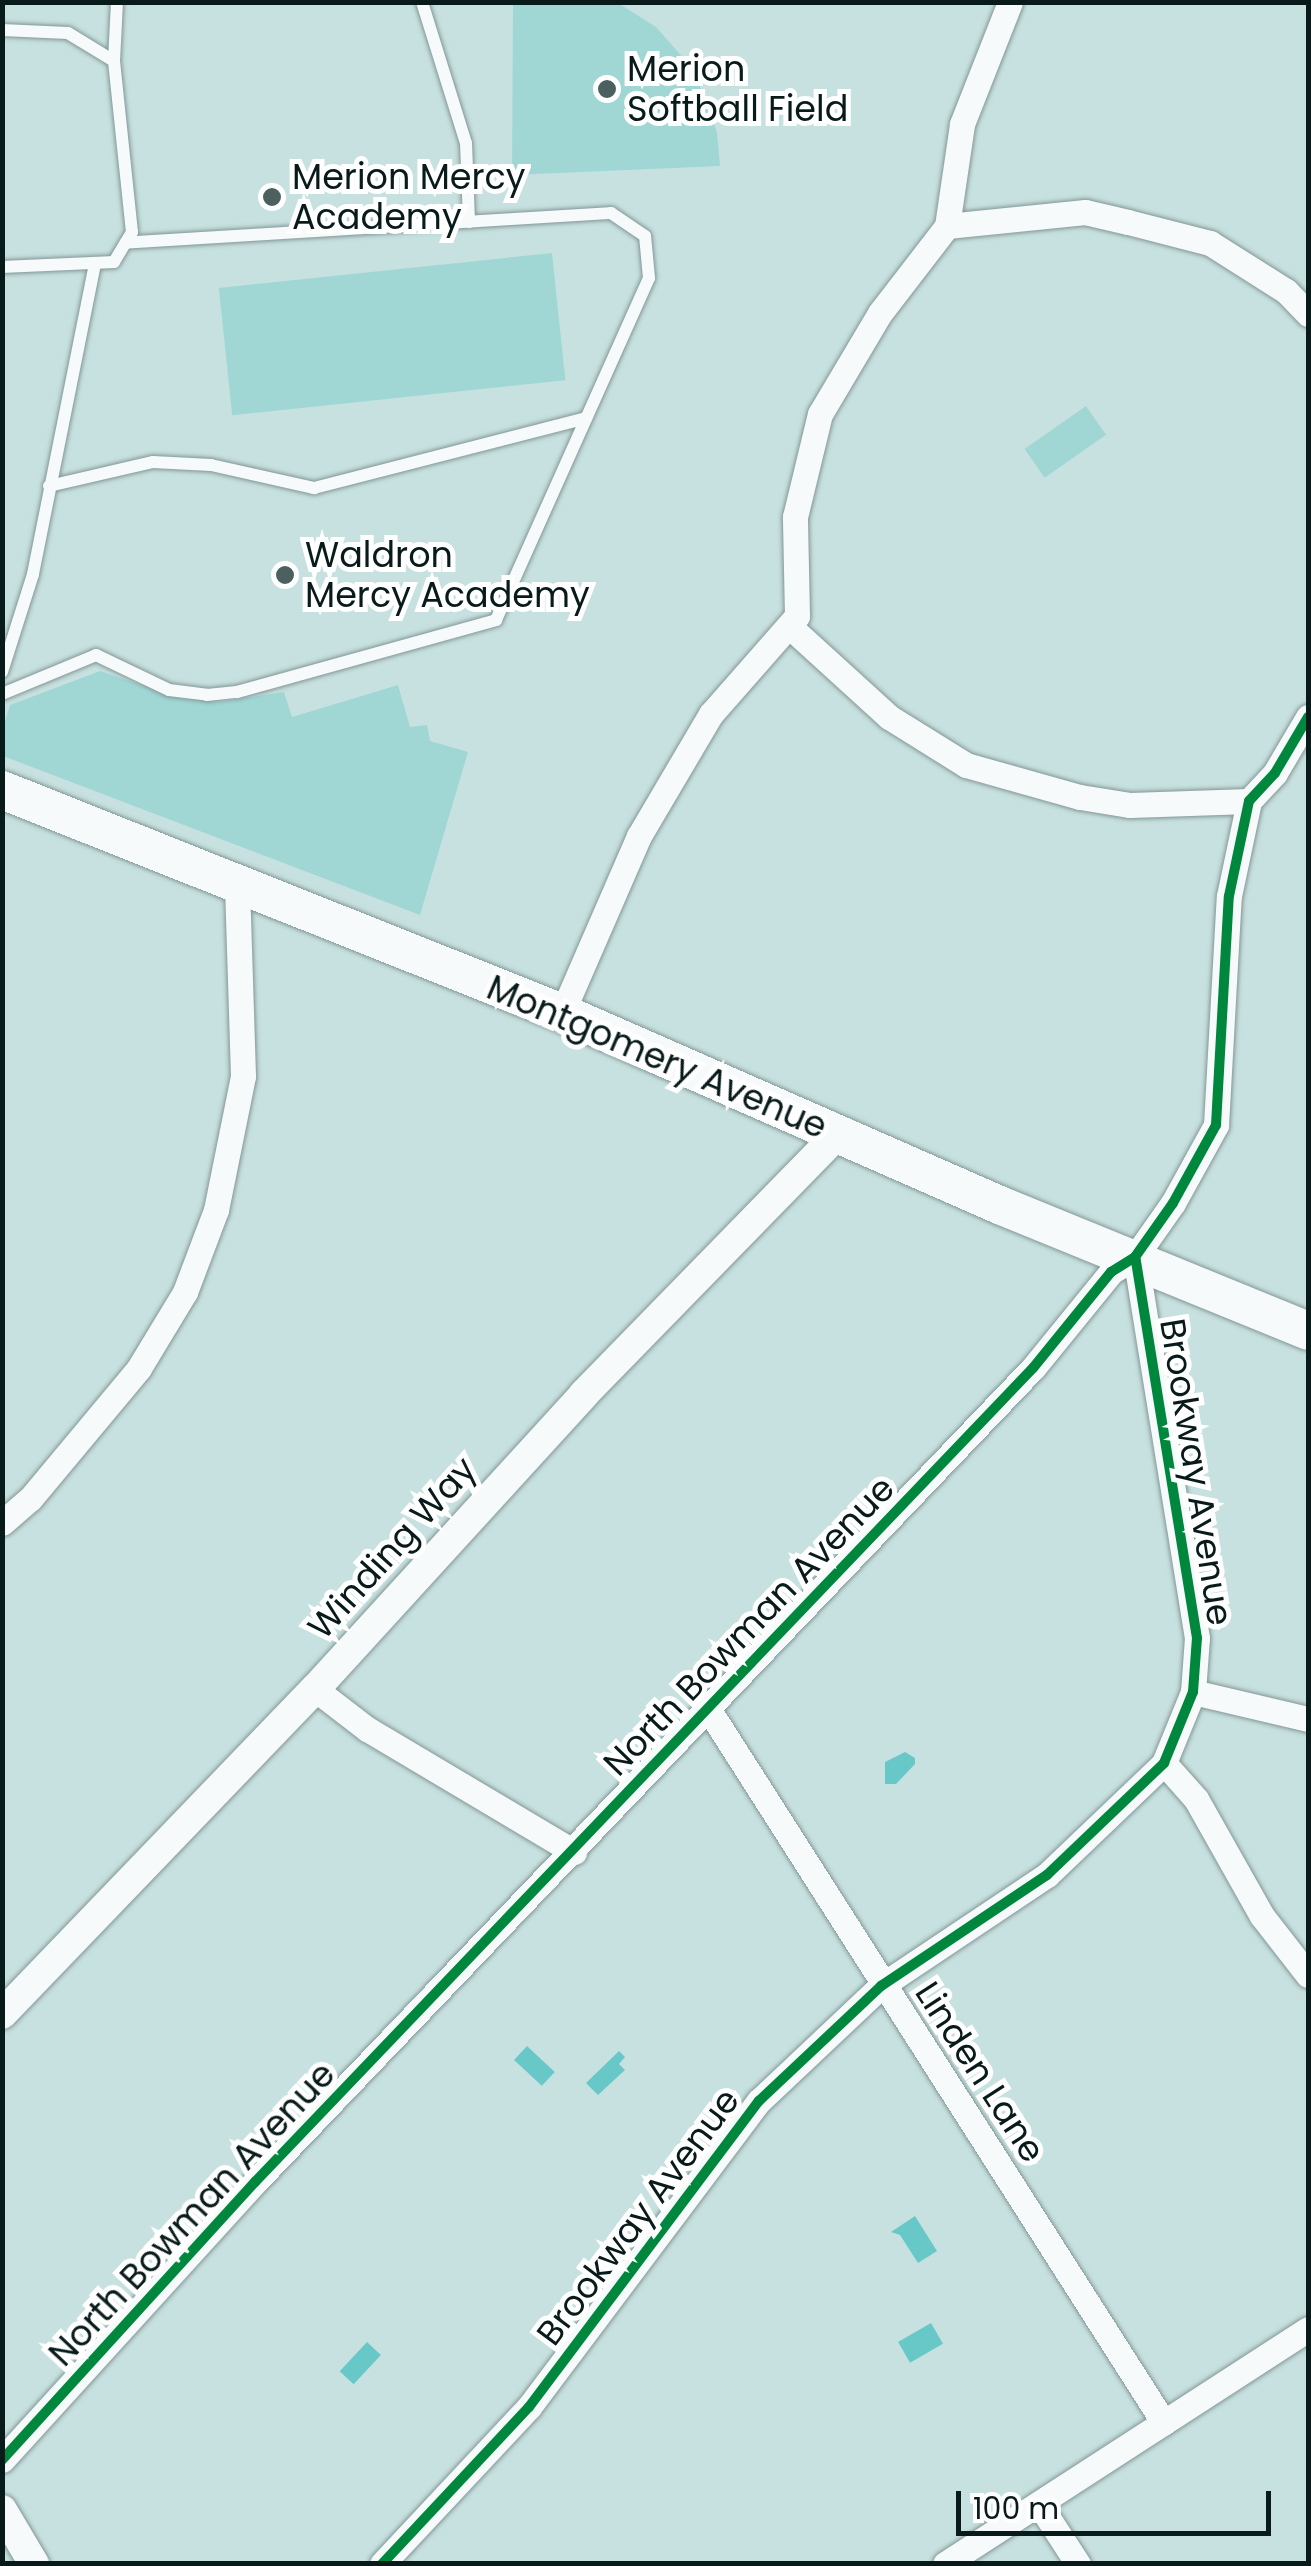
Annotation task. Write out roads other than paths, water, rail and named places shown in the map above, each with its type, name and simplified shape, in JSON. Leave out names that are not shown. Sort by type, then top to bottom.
[{"type":"main road","name":"Montgomery Avenue","points":[[2,790],[562,1013],[1002,1206],[1136,1257],[1308,1331]]},
{"type":"street","points":[[562,1013],[639,836],[711,714],[797,616],[795,517],[820,414],[880,313],[947,226],[962,124],[1010,2]]},
{"type":"street","points":[[947,226],[1085,212],[1128,222],[1210,243],[1286,291],[1308,314]]},
{"type":"street","points":[[789,626],[889,716],[966,765],[1080,798],[1130,806],[1249,801]]},
{"type":"street","name":"North Bowman Avenue","points":[[2,2460],[255,2182],[1033,1368],[1111,1272],[1136,1257],[1173,1203],[1216,1125],[1229,896],[1249,801],[1275,773],[1308,718]]},
{"type":"street","points":[[2,1523],[30,1499],[138,1368],[185,1292],[216,1210],[244,1076],[237,886]]},
{"type":"street","name":"Winding Way","points":[[2,2014],[314,1689],[584,1394],[838,1134]]},
{"type":"street","name":"Brookway Avenue","points":[[382,2564],[529,2407],[759,2101],[882,1985],[1048,1875],[1164,1763],[1193,1692],[1197,1638],[1192,1584],[1136,1257]]},
{"type":"street","points":[[314,1689],[367,1729],[574,1852]]},
{"type":"street","points":[[1193,1692],[1308,1719]]},
{"type":"street","name":"Linden Lane","points":[[707,1708],[1164,2423]]},
{"type":"street","points":[[1164,1763],[1196,1799],[1262,1916],[1308,1976]]},
{"type":"street","points":[[945,2564],[1308,2328]]},
{"type":"street","points":[[1039,2504],[1078,2564]]},
{"type":"street","points":[[2,2510],[34,2564]]},
{"type":"lane","points":[[2,267],[114,262],[132,232],[114,60],[117,2]]},
{"type":"lane","points":[[422,2],[466,143],[468,222]]},
{"type":"lane","points":[[2,30],[68,33],[114,60]]},
{"type":"lane","points":[[2,694],[96,656],[169,690],[220,695],[263,687],[490,622],[498,616],[649,278],[645,236],[611,213],[126,243]]},
{"type":"lane","points":[[2,672],[33,574],[94,262]]},
{"type":"lane","points":[[50,486],[152,462],[211,465],[314,488],[586,418]]},
{"type":"place","name":"Merion Softball Field","points":[[607,89]]},
{"type":"place","name":"Merion Mercy Academy","points":[[272,197]]},
{"type":"place","name":"Waldron Mercy Academy","points":[[285,575]]}]
